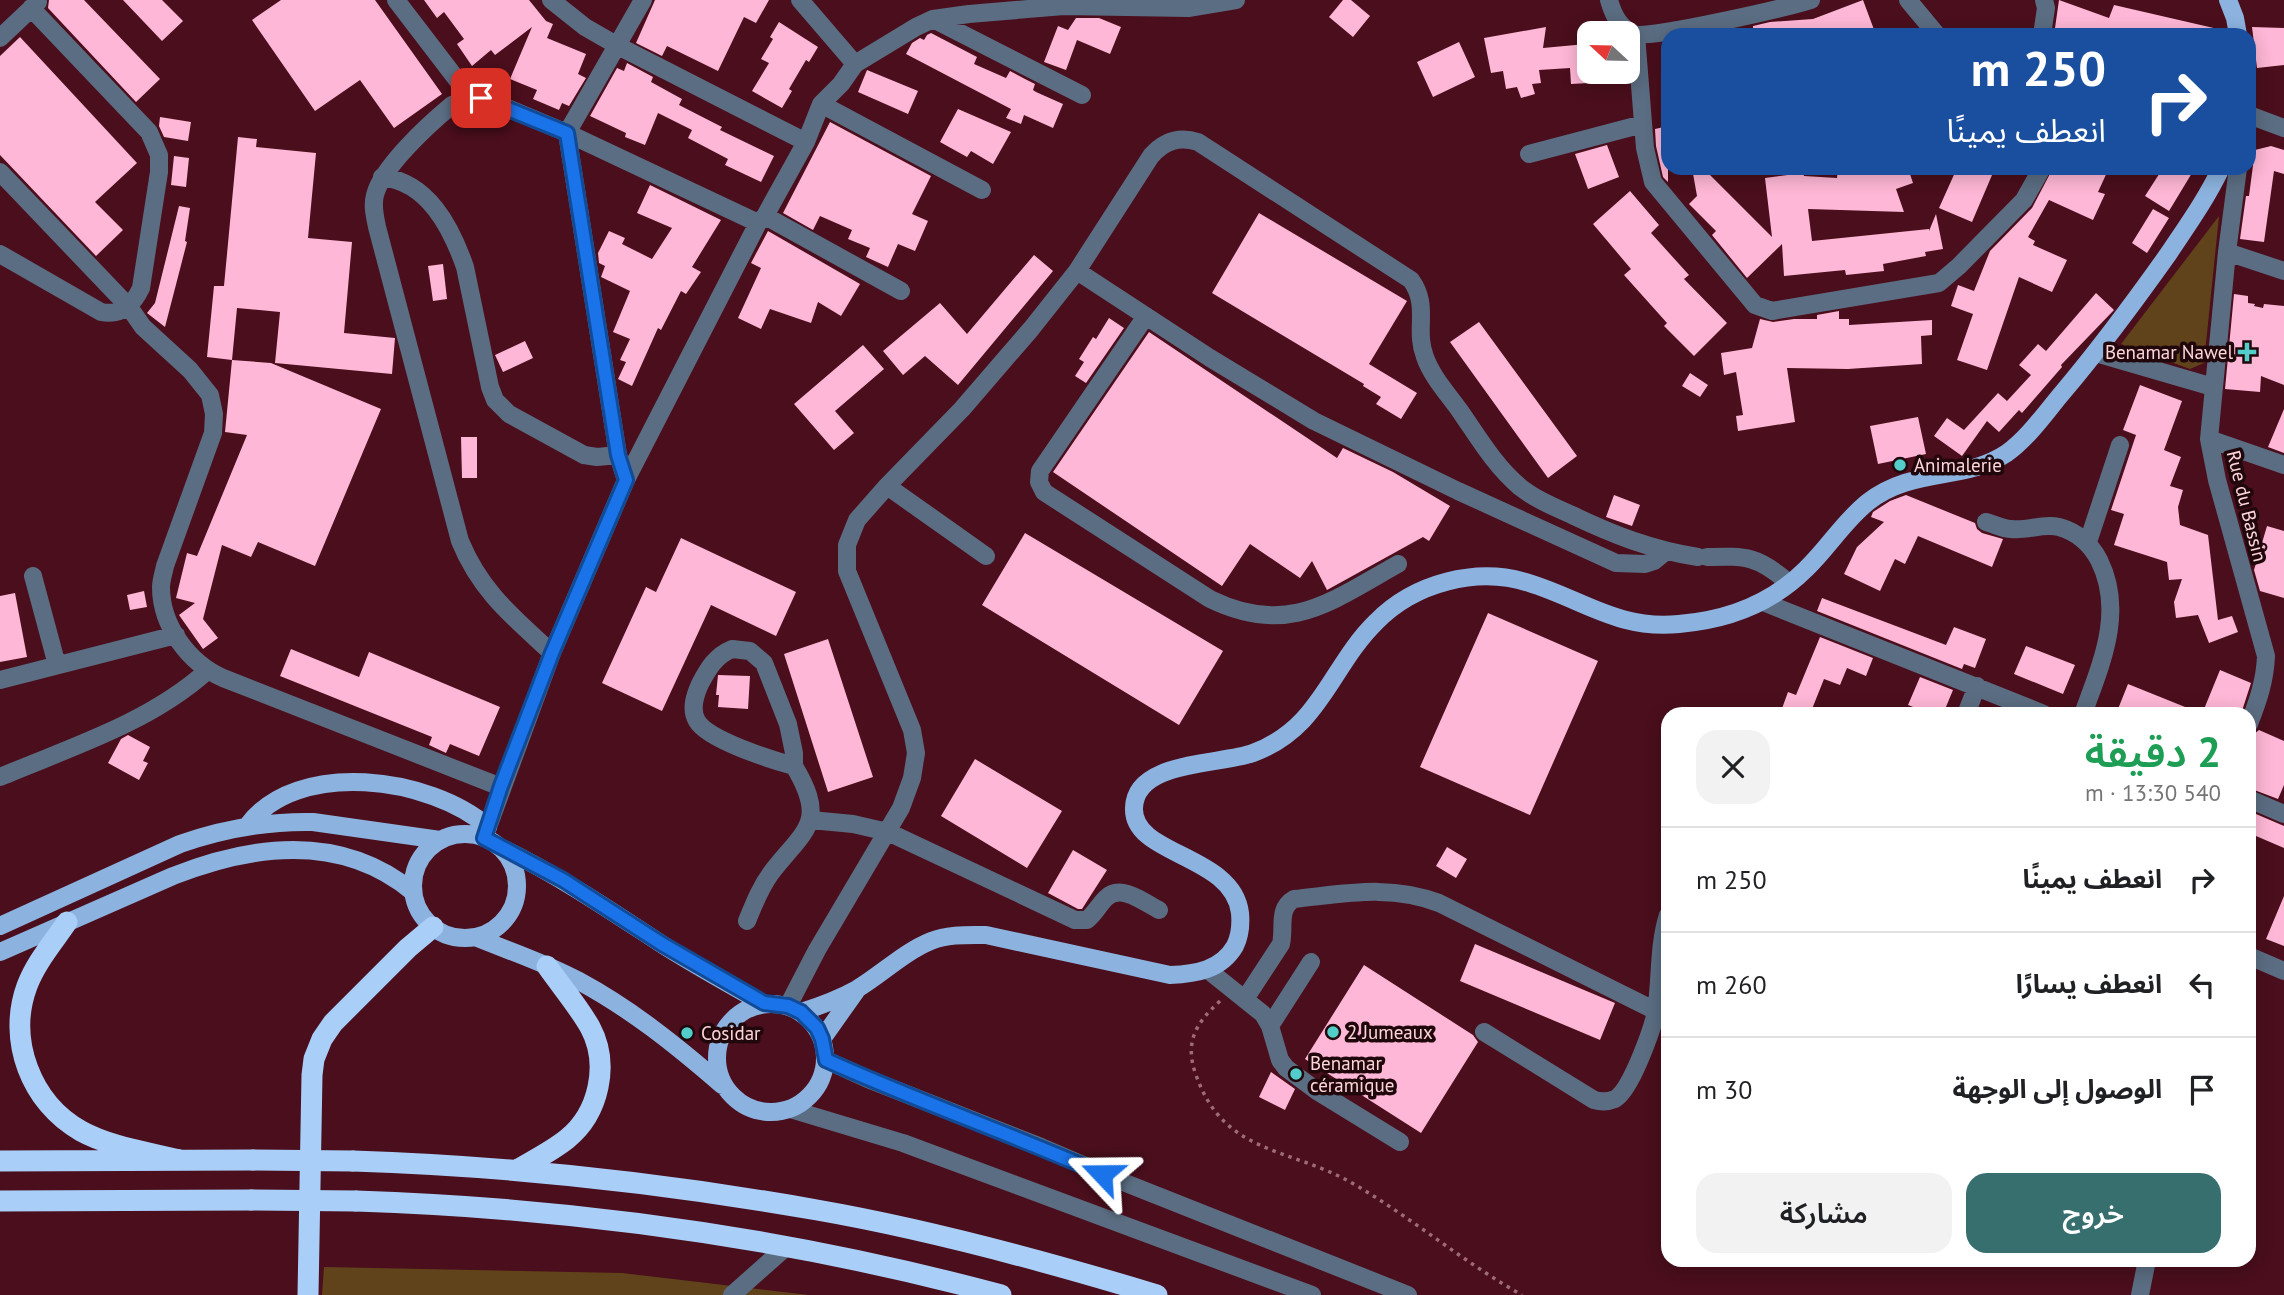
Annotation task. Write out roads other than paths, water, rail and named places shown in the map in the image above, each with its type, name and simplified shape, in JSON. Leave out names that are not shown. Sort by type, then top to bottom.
[{"type":"highway","points":[[68,922],[33,973],[22,1004],[20,1037],[23,1054],[35,1084],[55,1111],[81,1130],[112,1142],[179,1160]]},
{"type":"highway","points":[[308,1295],[314,1059],[322,1039],[333,1023],[408,948],[433,927]]},
{"type":"highway","points":[[517,1170],[557,1146],[574,1132],[588,1115],[598,1088],[600,1058],[591,1030],[547,966]]},
{"type":"highway","points":[[0,1161],[354,1161],[517,1170],[631,1183],[819,1210],[965,1241],[1157,1295]]},
{"type":"highway","points":[[0,1200],[356,1201],[464,1206],[601,1218],[688,1229],[861,1261],[1001,1295]]},
{"type":"main road","points":[[2228,0],[2237,28]]},
{"type":"main road","points":[[501,848],[542,867],[662,944],[764,1003],[794,1009],[830,1002],[858,988],[902,957],[932,941],[954,935],[986,935],[1008,939],[1170,975],[1208,970],[1235,946],[1240,932],[1238,901],[1222,878],[1171,850],[1140,828],[1134,808],[1136,798],[1144,785],[1156,775],[1183,766],[1228,760],[1253,753],[1295,730],[1376,622],[1400,603],[1428,587],[1463,578],[1495,576],[1527,582],[1628,622],[1657,625],[1714,619],[1744,611],[1763,602],[1806,569],[1869,500],[1906,480],[1979,467],[2007,452],[2026,436],[2096,353],[2191,220],[2217,175]]},
{"type":"main road","points":[[247,826],[268,803],[282,796],[296,790],[348,782],[390,786],[433,797],[469,813],[509,858],[517,882],[512,906],[498,926],[475,937]]},
{"type":"main road","points":[[0,926],[180,844],[247,826],[313,822],[440,840]]},
{"type":"main road","points":[[486,832],[462,834],[440,840],[429,847],[422,857],[413,879],[413,892],[421,914],[433,927],[450,936],[475,937],[577,979],[635,1015],[689,1056],[733,1097],[754,1110],[766,1112],[790,1109],[810,1096],[817,1086],[826,1060],[822,1039],[817,1028],[794,1009]]},
{"type":"main road","points":[[0,952],[196,867],[244,854],[320,851],[350,857],[387,872],[413,892]]},
{"type":"main road","points":[[822,1039],[858,988]]},
{"type":"main road","points":[[725,1088],[717,1065],[719,1041],[724,1030],[741,1012],[764,1003]]},
{"type":"street","points":[[396,0],[471,98]]},
{"type":"street","points":[[551,0],[585,27],[618,46],[806,142]]},
{"type":"street","points":[[626,480],[618,455],[567,133],[643,0]]},
{"type":"street","points":[[800,0],[855,64]]},
{"type":"street","points":[[486,832],[552,653],[626,480],[762,220],[806,142],[821,104],[841,84],[855,64],[933,19],[1065,6],[1188,8],[1236,0]]},
{"type":"street","points":[[1609,0],[1612,13],[1618,21]]},
{"type":"street","points":[[1686,28],[1811,0]]},
{"type":"street","points":[[1908,0],[1930,28]]},
{"type":"street","points":[[2043,28],[2046,8],[2044,0]]},
{"type":"street","points":[[0,38],[36,4],[149,132],[156,147],[159,172],[144,274],[136,299],[129,307],[111,314],[101,312],[0,254]]},
{"type":"street","points":[[933,19],[1082,95]]},
{"type":"street","points":[[1640,35],[1661,33]]},
{"type":"street","points":[[1640,84],[1645,148],[1653,182],[1755,305],[1772,311],[1939,283],[2024,200],[2038,175]]},
{"type":"street","points":[[552,653],[487,591],[467,559],[460,541],[377,227],[374,202],[382,177],[392,164],[444,112],[461,100],[471,98],[491,101],[762,220],[901,291]]},
{"type":"street","points":[[821,104],[982,190]]},
{"type":"street","points":[[2256,118],[2284,128]]},
{"type":"street","points":[[1529,154],[1643,124]]},
{"type":"street","points":[[794,1009],[817,950],[901,808],[912,778],[916,753],[912,730],[851,583],[845,558],[856,520],[993,374],[1077,271],[1158,148],[1177,139],[1198,142],[1411,281],[1422,305],[1420,331],[1425,359],[1490,453],[1519,486],[1544,502],[1608,533],[1665,552],[1752,559],[1765,564],[1789,583]]},
{"type":"street","points":[[0,172],[129,307],[143,327],[201,381],[211,395],[213,433],[161,586],[163,604],[176,635],[191,656],[207,671],[501,786]]},
{"type":"street","name":"Rue du Bassin","points":[[2237,175],[2209,439],[2217,480],[2266,656],[2265,674],[2256,707]]},
{"type":"street","points":[[382,177],[408,183],[425,196],[458,247],[465,267],[495,400],[509,414],[584,455],[618,455]]},
{"type":"street","points":[[2227,252],[2284,271]]},
{"type":"street","points":[[1077,271],[1314,421],[1458,491],[1607,560],[1625,565],[1645,564],[1665,552]]},
{"type":"street","points":[[1146,316],[1040,471],[1039,482],[1044,492],[1210,599],[1232,610],[1257,616],[1282,617],[1307,612],[1398,564]]},
{"type":"street","points":[[2096,353],[2213,387]]},
{"type":"street","points":[[2209,439],[2284,465]]},
{"type":"street","points":[[2088,542],[2120,445]]},
{"type":"street","points":[[887,486],[986,556]]},
{"type":"street","points":[[1986,522],[2010,530],[2047,525],[2059,527],[2088,542],[2096,555],[2108,582],[2112,610],[2108,638],[2085,707]]},
{"type":"street","points":[[33,576],[57,665]]},
{"type":"street","points":[[1763,602],[2028,707]]},
{"type":"street","points":[[0,680],[176,635]]},
{"type":"street","points":[[747,921],[765,882],[801,838],[811,820],[811,811],[806,789],[794,766],[788,724],[764,663],[750,651],[732,649],[723,653],[706,673],[698,689],[694,702],[697,722],[723,740],[794,766]]},
{"type":"street","points":[[2266,656],[2284,664]]},
{"type":"street","points":[[0,777],[146,714],[188,688],[207,671]]},
{"type":"street","points":[[1969,707],[1977,685]]},
{"type":"street","points":[[2256,802],[2284,814]]},
{"type":"street","points":[[811,820],[853,824],[888,832],[1074,920],[1087,920],[1107,897],[1115,892],[1124,892],[1159,911]]},
{"type":"street","points":[[1239,994],[1280,944],[1283,935],[1283,909],[1288,903],[1294,899],[1391,891],[1408,893],[1439,903],[1656,1011]]},
{"type":"street","points":[[1484,1032],[1594,1100],[1609,1101],[1616,1098],[1626,1087],[1641,1056],[1656,1011],[1661,959]]},
{"type":"street","points":[[2256,959],[2284,971]]},
{"type":"street","points":[[1270,1026],[1311,962]]},
{"type":"street","points":[[1208,970],[1263,1014],[1270,1026],[1276,1051],[1286,1068],[1400,1142]]},
{"type":"street","points":[[826,1060],[1408,1295]]},
{"type":"street","points":[[790,1109],[903,1143],[1312,1295]]},
{"type":"street","points":[[732,1295],[786,1247]]},
{"type":"street","points":[[2140,1295],[2146,1267]]},
{"type":"place","name":"Benamar Nawel","points":[[2247,352]]},
{"type":"place","name":"Animalerie","points":[[1900,465]]},
{"type":"place","name":"2 Jumeaux","points":[[1333,1032]]},
{"type":"place","name":"Cosidar","points":[[687,1033]]},
{"type":"place","name":"Benamar céramique","points":[[1296,1074]]}]
